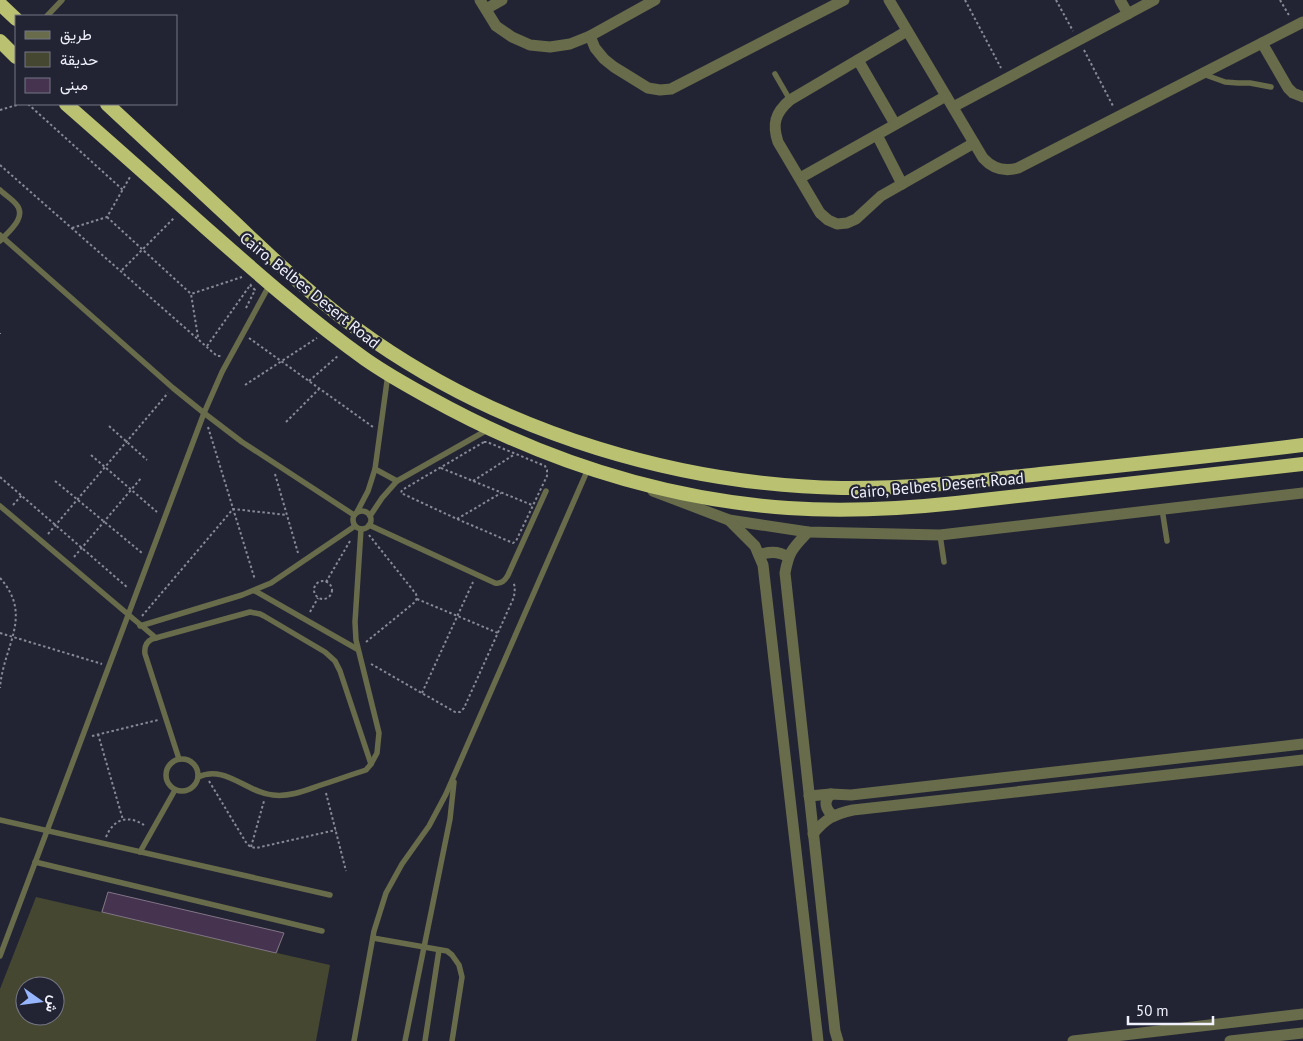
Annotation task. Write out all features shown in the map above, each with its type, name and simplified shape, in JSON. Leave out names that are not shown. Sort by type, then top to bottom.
[{"type":"highway","points":[[0,4],[15,18]]},
{"type":"highway","points":[[0,40],[15,53]]},
{"type":"highway","name":"Cairo, Belbes Desert Road","points":[[67,105],[183,208],[254,277],[270,284],[328,332],[367,360],[489,429],[567,461],[621,478],[676,492],[731,502],[787,508],[862,510],[956,504],[1303,464]]},
{"type":"highway","name":"Cairo, Belbes Desert Road","points":[[108,105],[281,266],[334,312],[375,342],[421,371],[470,397],[571,439],[624,456],[677,469],[731,479],[841,488],[951,483],[1163,462],[1303,445]]},
{"type":"street","points":[[502,0],[483,5],[496,26],[512,37],[530,45],[550,47],[570,44],[590,36],[655,0]]},
{"type":"street","points":[[590,36],[595,48],[614,67],[648,88],[671,89],[844,0]]},
{"type":"street","points":[[1120,0],[1128,14]]},
{"type":"street","points":[[953,107],[1154,0]]},
{"type":"street","points":[[894,2],[907,31],[983,158],[989,164],[1003,170],[1018,168],[1299,24]]},
{"type":"street","points":[[907,31],[790,100],[778,114],[775,124],[778,142],[820,213],[828,220],[837,224],[847,223],[856,219],[881,196],[974,143]]},
{"type":"street","points":[[1262,43],[1288,88],[1293,93],[1303,97]]},
{"type":"street","points":[[858,60],[895,124]]},
{"type":"street","points":[[800,178],[946,96]]},
{"type":"street","points":[[877,135],[902,184]]},
{"type":"street","points":[[621,478],[729,520],[808,532],[940,534],[1303,493]]},
{"type":"street","points":[[729,520],[755,546],[763,565],[818,1041]]},
{"type":"street","points":[[808,532],[788,557],[785,573],[828,973],[835,1031],[838,1041]]},
{"type":"street","points":[[760,555],[774,552],[788,557]]},
{"type":"street","points":[[809,796],[851,795],[1303,744]]},
{"type":"street","points":[[813,834],[827,819],[838,813],[853,810],[1303,760]]},
{"type":"street","points":[[831,794],[826,801],[826,806],[827,810],[834,816]]},
{"type":"street","points":[[808,952],[818,954],[826,948]]},
{"type":"street","points":[[811,977],[817,972],[825,971],[828,973]]},
{"type":"street","points":[[1073,1041],[1303,1014]]},
{"type":"street","points":[[1230,1041],[1303,1032]]},
{"type":"lane","points":[[48,15],[62,0]]},
{"type":"lane","points":[[775,74],[790,100]]},
{"type":"lane","points":[[1203,74],[1225,82],[1250,82],[1271,87]]},
{"type":"lane","points":[[0,190],[16,204],[20,211],[17,223],[1,238],[173,388],[242,442],[356,513],[367,512],[370,516]]},
{"type":"lane","points":[[0,956],[204,413],[222,372],[270,284]]},
{"type":"lane","points":[[388,373],[375,470],[368,491],[356,513],[353,523],[361,528],[498,583],[504,581],[508,575],[535,507],[546,491]]},
{"type":"lane","points":[[139,624],[256,590],[270,583],[371,521],[370,516],[397,481],[489,429]]},
{"type":"lane","points":[[354,1041],[380,908],[393,878],[429,826],[454,778],[588,468]]},
{"type":"lane","points":[[375,470],[397,481]]},
{"type":"lane","points":[[0,506],[156,638]]},
{"type":"lane","points":[[1162,509],[1167,541]]},
{"type":"lane","points":[[198,777],[205,774],[221,774],[252,790],[278,796],[288,795],[366,770],[371,764],[377,753],[379,734],[357,649],[355,622],[361,528]]},
{"type":"lane","points":[[940,534],[944,562]]},
{"type":"lane","points":[[256,590],[357,649]]},
{"type":"lane","points":[[178,759],[145,654],[145,646],[152,639],[245,613],[254,613],[264,616],[325,652],[335,661],[371,764]]},
{"type":"lane","points":[[178,759],[188,760],[193,763],[198,772],[198,777],[194,786],[180,791],[175,790],[167,783],[166,773],[170,764],[178,759]]},
{"type":"lane","points":[[406,1041],[451,812],[454,778]]},
{"type":"lane","points":[[140,852],[175,790]]},
{"type":"lane","points":[[0,820],[330,895]]},
{"type":"lane","points":[[35,862],[322,931]]},
{"type":"lane","points":[[373,938],[439,950],[452,955],[461,971],[461,983],[452,1041]]},
{"type":"lane","points":[[425,1041],[439,950]]},
{"type":"path","points":[[964,0],[1007,78]]},
{"type":"path","points":[[1056,0],[1079,40],[1118,117]]},
{"type":"path","points":[[1280,0],[1299,24]]},
{"type":"path","points":[[0,110],[17,105]]},
{"type":"path","points":[[29,105],[123,190]]},
{"type":"path","points":[[0,165],[217,356],[224,354]]},
{"type":"path","points":[[72,228],[107,217],[136,166]]},
{"type":"path","points":[[121,271],[183,208]]},
{"type":"path","points":[[107,217],[191,294],[198,339]]},
{"type":"path","points":[[191,294],[254,277]]},
{"type":"path","points":[[246,308],[255,290],[254,277]]},
{"type":"path","points":[[207,347],[254,277]]},
{"type":"path","points":[[245,385],[328,332]]},
{"type":"path","points":[[243,334],[381,432]]},
{"type":"path","points":[[308,381],[349,347]]},
{"type":"path","points":[[42,541],[173,388]]},
{"type":"path","points":[[286,422],[319,389]]},
{"type":"path","points":[[204,413],[256,590]]},
{"type":"path","points":[[109,426],[147,460]]},
{"type":"path","points":[[484,442],[515,454],[545,466],[548,470],[535,507],[516,541],[513,543],[401,493],[402,490],[484,442]]},
{"type":"path","points":[[473,481],[515,454]]},
{"type":"path","points":[[91,456],[164,518]]},
{"type":"path","points":[[272,462],[300,563]]},
{"type":"path","points":[[429,463],[535,507]]},
{"type":"path","points":[[68,564],[142,477]]},
{"type":"path","points":[[0,482],[1,478],[136,594]]},
{"type":"path","points":[[55,481],[149,560]]},
{"type":"path","points":[[457,519],[501,493]]},
{"type":"path","points":[[7,511],[22,496]]},
{"type":"path","points":[[233,509],[287,515]]},
{"type":"path","points":[[139,624],[233,509]]},
{"type":"path","points":[[326,582],[361,528],[416,594],[417,598],[498,634]]},
{"type":"path","points":[[422,693],[476,575]]},
{"type":"path","points":[[360,658],[455,712],[463,711],[515,592],[514,582],[508,575]]},
{"type":"path","points":[[0,578],[8,587],[15,605],[16,622],[2,669],[0,688]]},
{"type":"path","points":[[320,582],[326,582],[331,587],[331,595],[325,599],[318,598],[314,593],[314,586],[320,582]]},
{"type":"path","points":[[306,620],[318,598]]},
{"type":"path","points":[[357,649],[415,602],[417,598]]},
{"type":"path","points":[[0,632],[109,667]]},
{"type":"path","points":[[82,738],[165,718]]},
{"type":"path","points":[[98,734],[123,820]]},
{"type":"path","points":[[205,774],[247,844],[251,847],[256,848],[336,830]]},
{"type":"path","points":[[324,784],[346,871]]},
{"type":"path","points":[[251,847],[266,794]]},
{"type":"path","points":[[105,844],[109,830],[116,823],[123,820],[132,819],[153,830]]},
{"type":"green space","points":[[108,892],[284,933],[277,953],[330,965],[316,1041],[0,1041],[0,989],[36,897],[101,912]]},
{"type":"building","points":[[108,892],[284,933],[276,953],[102,912]]}]
